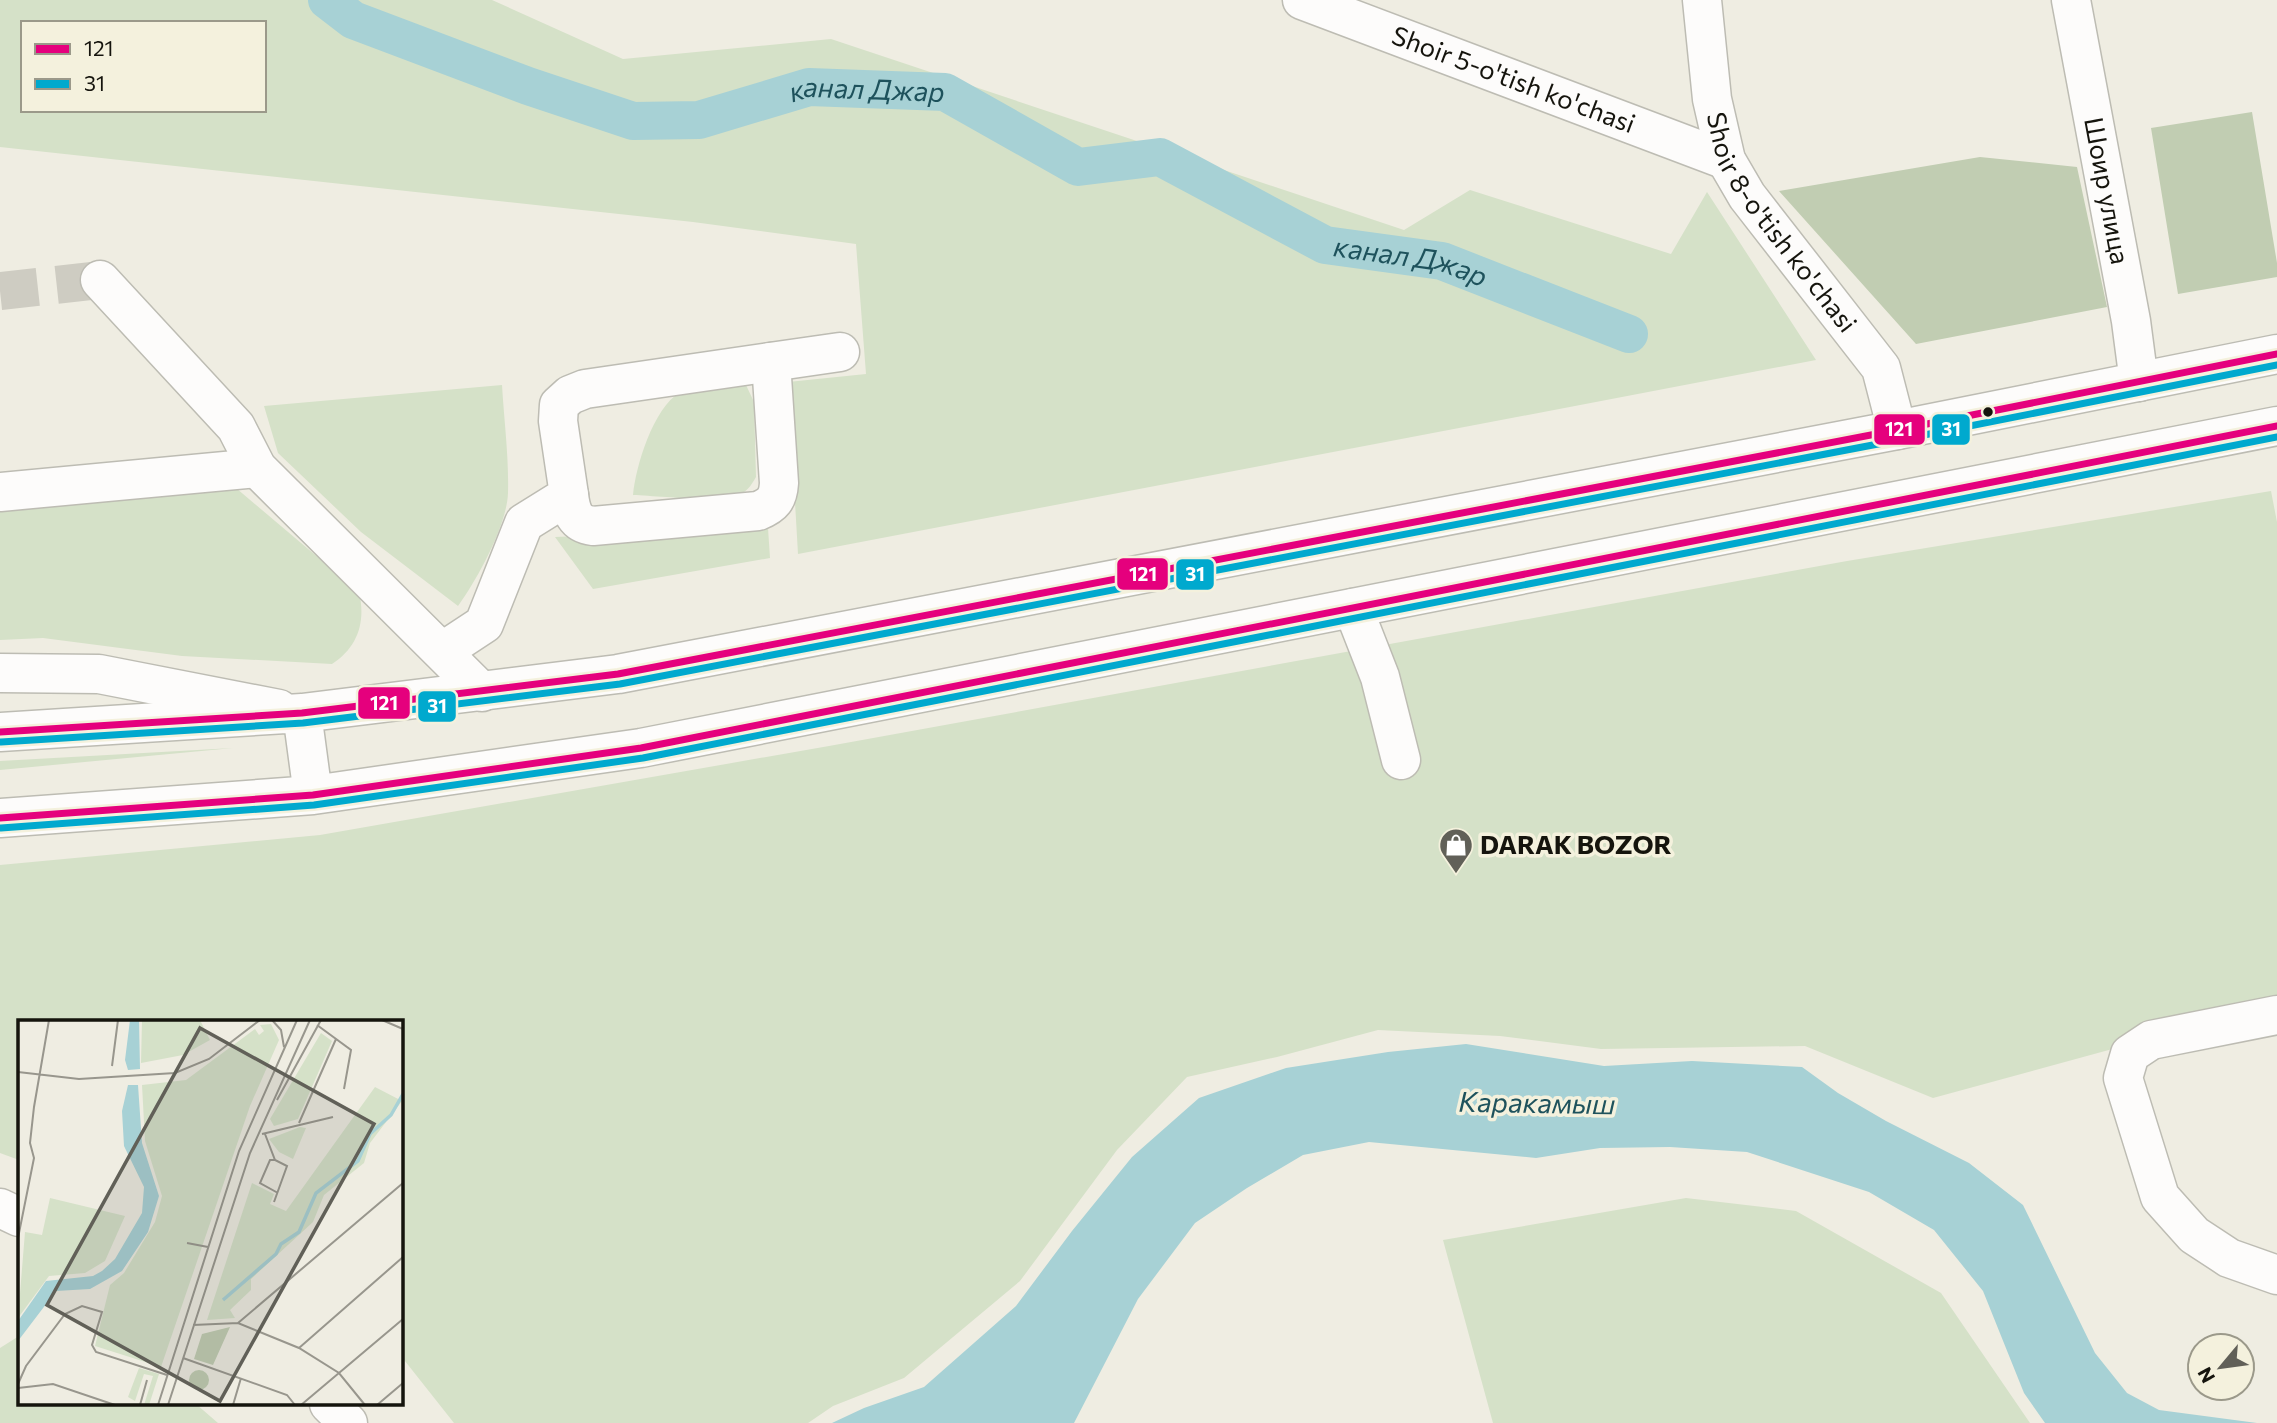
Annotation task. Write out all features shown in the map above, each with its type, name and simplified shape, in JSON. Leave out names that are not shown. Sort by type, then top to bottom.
[{"type":"main road","name":"Shoir 5-o'tish ko'chasi","points":[[1302,0],[1726,160]]},
{"type":"main road","name":"Shoir 8-o'tish ko'chasi","points":[[1702,0],[1712,99],[1726,160],[1747,195],[1881,368],[1897,430]]},
{"type":"main road","name":"Шоир улица","points":[[2071,0],[2139,382]]},
{"type":"main road","points":[[100,280],[236,427],[257,468],[482,692]]},
{"type":"main road","points":[[771,362],[779,483],[778,496],[769,507],[758,511],[593,526],[583,525],[576,519],[569,495],[558,421],[559,405],[570,395],[585,389],[771,362],[840,352]]},
{"type":"main road","points":[[0,732],[302,713],[618,674],[1897,430],[2277,354]]},
{"type":"main road","points":[[0,818],[313,795],[641,748],[2277,426]]},
{"type":"main road","points":[[0,492],[257,468]]},
{"type":"main road","points":[[443,651],[484,624],[524,523],[569,495]]},
{"type":"main road","points":[[1353,608],[1380,677],[1401,760]]},
{"type":"main road","points":[[0,673],[99,674],[302,713]]},
{"type":"main road","points":[[302,713],[313,795]]},
{"type":"main road","points":[[2277,1015],[2151,1040],[2130,1054],[2123,1078],[2160,1197],[2194,1235],[2229,1258],[2277,1275]]},
{"type":"main road","points":[[0,1184],[18,1192]]},
{"type":"main road","points":[[0,1209],[18,1217]]},
{"type":"main road","points":[[331,1406],[348,1423]]},
{"type":"main road","points":[[360,1406],[377,1423]]},
{"type":"green space","points":[[0,0],[492,0],[623,59],[831,39],[1404,230],[1470,190],[1671,254],[1707,192],[1816,360],[798,554],[788,382],[866,374],[856,244],[693,222],[0,147]]},
{"type":"green space","points":[[2252,112],[2277,277],[2178,294],[2151,128]]},
{"type":"green space","points":[[1980,157],[2077,167],[2107,307],[1916,344],[1779,191]]},
{"type":"green space","points":[[502,385],[508,466],[506,506],[490,552],[458,606],[361,532],[278,453],[264,406]]},
{"type":"green space","points":[[746,385],[754,402],[756,477],[748,489],[736,496],[714,499],[633,495],[642,454],[654,424],[670,400],[685,390]]},
{"type":"green space","points":[[236,488],[359,592],[361,614],[358,633],[348,650],[332,664],[182,656],[43,638],[0,640],[0,511]]},
{"type":"green space","points":[[2271,491],[2277,522],[2277,1004],[1933,1098],[1805,1046],[1601,1049],[1500,1036],[1378,1030],[1187,1077],[1117,1150],[1020,1281],[904,1378],[833,1406],[808,1423],[454,1423],[402,1357],[402,1020],[18,1020],[18,1160],[0,1153],[0,865],[320,835],[829,746],[1847,561]]},
{"type":"green space","points":[[768,528],[770,558],[593,589],[555,537]]},
{"type":"green space","points":[[233,748],[0,770],[0,761]]},
{"type":"green space","points":[[1686,1198],[1796,1211],[1941,1293],[2030,1423],[1493,1423],[1443,1240]]},
{"type":"green space","points":[[18,1337],[18,1406],[198,1406],[218,1423],[0,1423],[0,1348]]},
{"type":"water","name":"Каракамыш","points":[[1466,1044],[1604,1066],[1692,1061],[1802,1067],[1838,1093],[1886,1121],[1969,1163],[2023,1205],[2095,1353],[2127,1393],[2159,1410],[2257,1423],[2045,1423],[2024,1393],[1983,1291],[1934,1230],[1869,1192],[1747,1152],[1670,1147],[1600,1148],[1536,1158],[1369,1142],[1303,1155],[1195,1223],[1138,1299],[1074,1423],[832,1423],[864,1408],[924,1387],[1016,1306],[1132,1157],[1199,1098],[1286,1068],[1388,1052]]},
{"type":"waterway","name":"канал Джар","points":[[327,0],[353,20],[528,86],[633,121],[699,120],[809,87],[945,92],[1078,167],[1160,157],[1325,245],[1442,261],[1629,334]]},
{"type":"tunnel","points":[[0,291],[100,280]]},
{"type":"transit line","name":"121","points":[[0,732],[302,713],[618,674],[1897,430],[2277,354]]},
{"type":"transit line","name":"31","points":[[1,742],[303,723],[620,684],[1899,440],[2277,365]]},
{"type":"transit line","name":"121","points":[[0,818],[313,795],[641,748],[2277,426]]},
{"type":"transit line","name":"31","points":[[1,828],[314,805],[643,758],[2277,437]]},
{"type":"place","name":"DARAK BOZOR","points":[[1456,875]]}]
